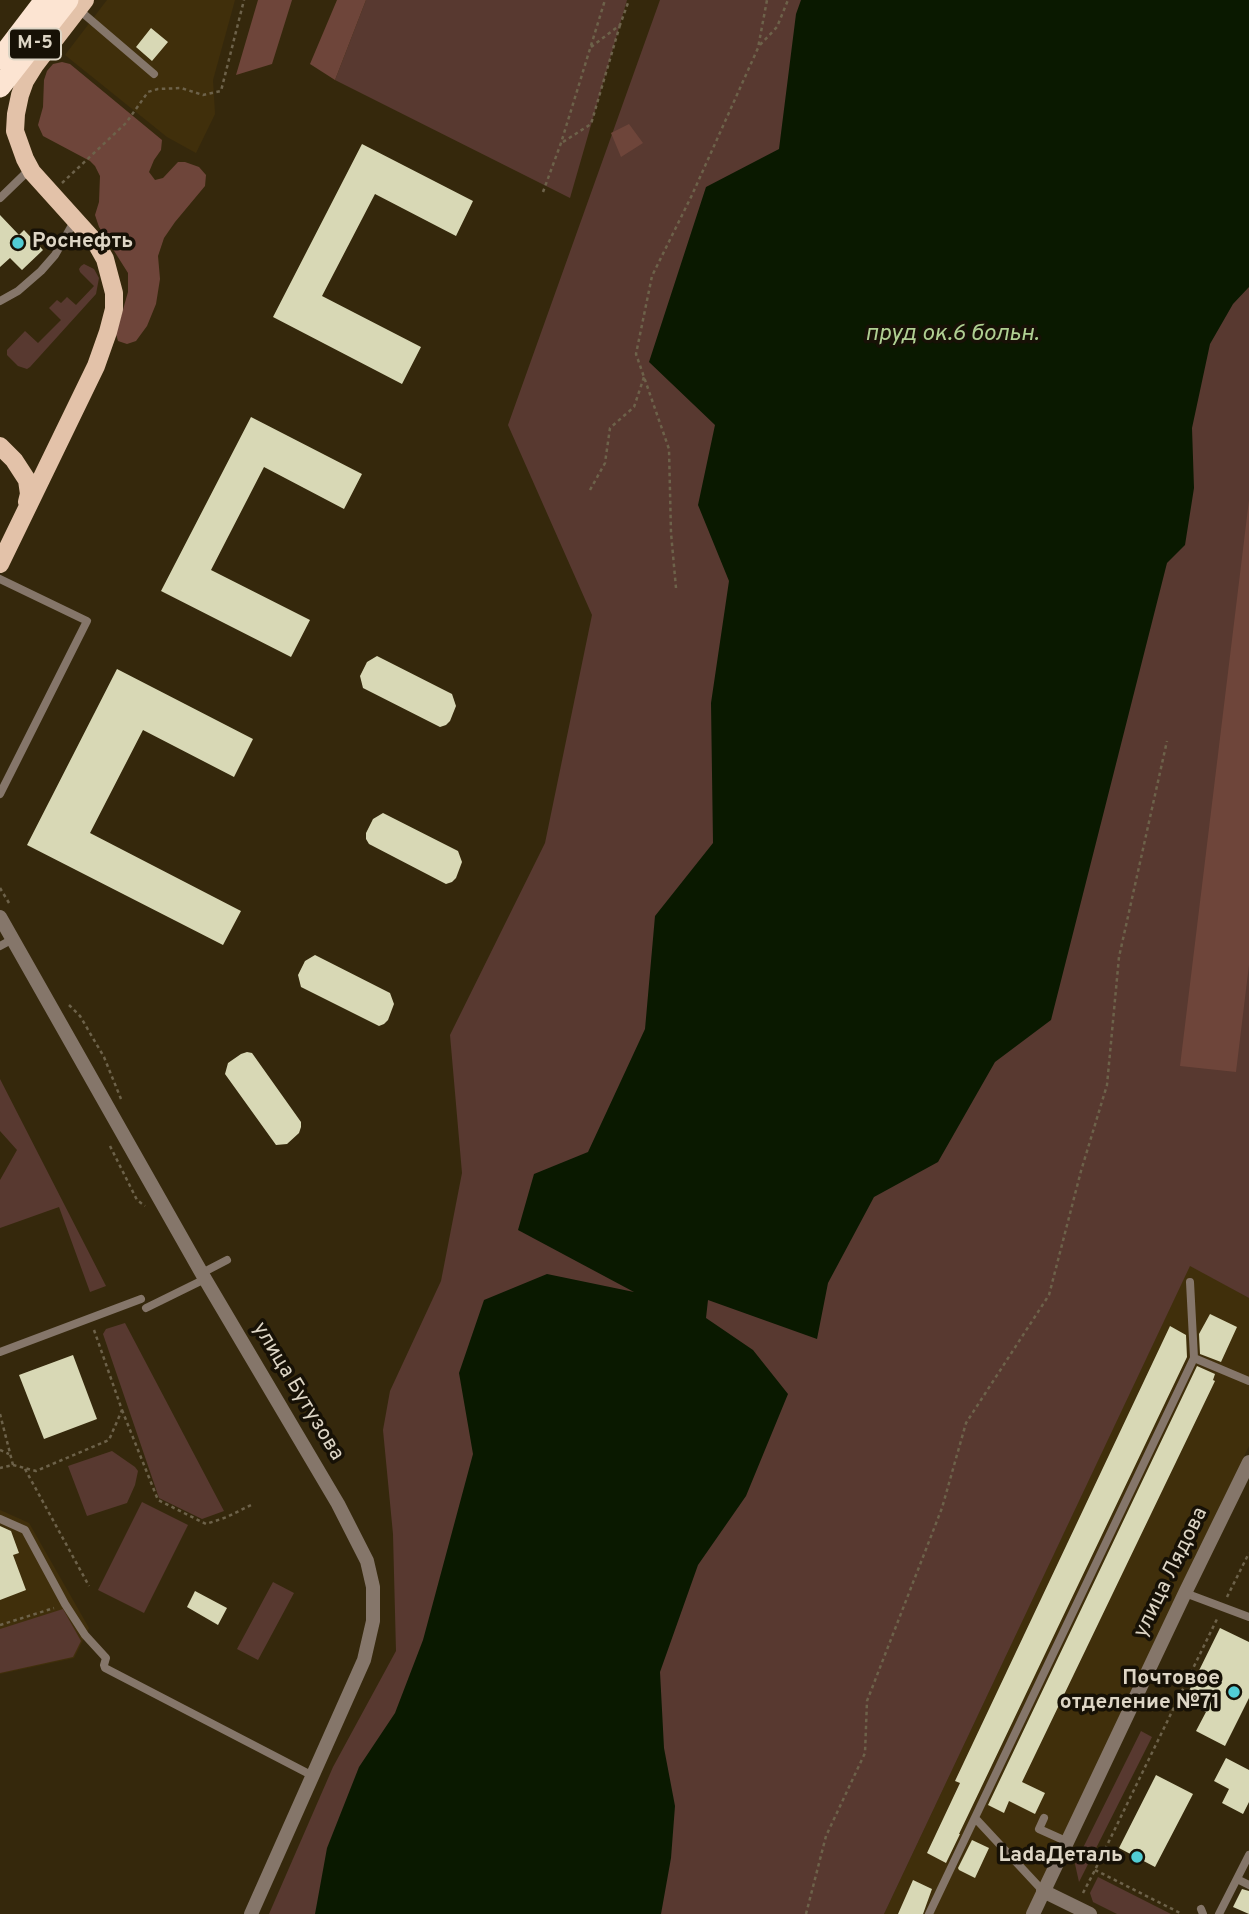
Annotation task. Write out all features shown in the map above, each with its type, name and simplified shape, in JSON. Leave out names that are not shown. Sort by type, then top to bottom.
[{"type":"highway","name":"М-5","points":[[0,59],[46,0]]},
{"type":"highway","name":"М-5","points":[[0,87],[77,3]]},
{"type":"main road","points":[[0,564],[96,366],[114,309],[114,293],[105,259],[96,243],[30,169],[15,131],[20,95],[35,65],[77,3]]},
{"type":"main road","points":[[0,446],[27,480],[29,494],[26,509]]},
{"type":"street","name":"улица Бутузова","points":[[7,914],[7,943],[338,1504],[367,1561],[373,1587],[373,1620],[364,1660],[251,1914]]},
{"type":"street","name":"улица Лядова","points":[[1033,1914],[1249,1462]]},
{"type":"street","points":[[1043,1891],[1090,1914]]},
{"type":"lane","points":[[77,3],[154,74]]},
{"type":"lane","points":[[0,198],[30,169]]},
{"type":"lane","points":[[0,301],[18,291],[41,271],[55,255],[75,219]]},
{"type":"lane","points":[[0,579],[87,621],[0,794]]},
{"type":"lane","points":[[146,1308],[227,1260]]},
{"type":"lane","points":[[929,1914],[1194,1358],[1190,1282]]},
{"type":"lane","points":[[0,1352],[141,1299]]},
{"type":"lane","points":[[1194,1358],[1249,1381]]},
{"type":"lane","points":[[0,1520],[25,1530],[65,1604],[85,1635],[105,1657],[105,1668],[313,1776]]},
{"type":"lane","points":[[1185,1593],[1249,1617]]},
{"type":"lane","points":[[1044,1818],[1039,1829],[1068,1842]]},
{"type":"lane","points":[[976,1819],[1043,1891]]},
{"type":"lane","points":[[1219,1914],[1249,1855]]},
{"type":"lane","points":[[1237,1879],[1249,1885]]},
{"type":"path","points":[[51,193],[126,123],[148,92],[181,88],[202,95],[221,91],[244,0]]},
{"type":"path","points":[[543,192],[605,0]]},
{"type":"path","points":[[561,143],[591,124],[629,0]]},
{"type":"path","points":[[676,589],[671,533],[669,449],[636,354],[652,276],[692,195],[758,48],[767,0]]},
{"type":"path","points":[[758,48],[777,27],[788,0]]},
{"type":"path","points":[[591,47],[620,25]]},
{"type":"path","points":[[590,490],[605,463],[610,428],[634,407],[644,377]]},
{"type":"path","points":[[806,1914],[826,1836],[865,1753],[867,1701],[942,1508],[966,1423],[1049,1295],[1107,1084],[1119,957],[1167,741]]},
{"type":"path","points":[[0,888],[7,914]]},
{"type":"path","points":[[67,1003],[80,1016],[104,1057],[122,1098],[118,1101]]},
{"type":"path","points":[[109,1139],[112,1151],[137,1200],[145,1206]]},
{"type":"path","points":[[90,1318],[122,1410],[158,1500],[206,1524],[253,1504]]},
{"type":"path","points":[[0,1468],[13,1465],[32,1471],[39,1470],[106,1442],[122,1410]]},
{"type":"path","points":[[0,1413],[13,1465]]},
{"type":"path","points":[[0,1450],[9,1454]]},
{"type":"path","points":[[25,1469],[89,1586]]},
{"type":"path","points":[[1182,1914],[1095,1870],[1249,1553]]},
{"type":"path","points":[[0,1625],[65,1604]]},
{"type":"shaded area","points":[[107,0],[235,0],[213,80],[215,114],[196,153],[167,137],[65,55]]},
{"type":"shaded area","points":[[258,0],[292,0],[272,64],[236,75]]},
{"type":"shaded area","points":[[337,0],[366,0],[335,80],[310,64]]},
{"type":"shaded area","points":[[366,0],[627,0],[570,198],[335,80]]},
{"type":"shaded area","points":[[660,0],[1249,0],[1249,1298],[1190,1266],[884,1914],[269,1914],[333,1767],[396,1651],[393,1534],[383,1430],[390,1391],[441,1281],[462,1173],[450,1035],[545,843],[592,615],[508,425]]},
{"type":"shaded area","points":[[53,64],[70,64],[162,140],[161,150],[149,172],[155,180],[163,178],[178,162],[199,167],[206,175],[205,186],[164,238],[158,256],[160,279],[156,304],[147,326],[136,341],[127,344],[118,341],[116,334],[128,292],[128,273],[99,227],[95,215],[99,202],[100,176],[90,161],[43,136],[38,125],[47,71]]},
{"type":"shaded area","points":[[629,124],[643,143],[621,157],[611,133]]},
{"type":"shaded area","points":[[84,264],[94,269],[99,278],[96,294],[30,367],[27,369],[18,366],[7,355],[7,350],[25,331],[38,343],[61,320],[49,308],[57,300],[61,303],[67,297],[76,305],[94,286],[80,272],[79,269]]},
{"type":"shaded area","points":[[1249,500],[1249,965],[1236,1072],[1180,1066]]},
{"type":"shaded area","points":[[0,1079],[106,1286],[90,1292],[59,1207],[0,1228],[0,1180],[17,1150],[0,1131]]},
{"type":"shaded area","points":[[1190,1265],[1249,1298],[1249,1446],[1027,1914],[884,1914]]},
{"type":"shaded area","points":[[125,1323],[224,1511],[202,1519],[159,1498],[103,1334],[106,1329]]},
{"type":"shaded area","points":[[112,1451],[138,1471],[135,1485],[127,1503],[87,1516],[68,1466]]},
{"type":"shaded area","points":[[142,1502],[188,1525],[144,1613],[98,1590]]},
{"type":"shaded area","points":[[0,1510],[29,1523],[89,1628],[74,1658],[0,1674]]},
{"type":"shaded area","points":[[273,1582],[294,1593],[258,1660],[237,1649]]},
{"type":"shaded area","points":[[63,1609],[81,1641],[73,1657],[0,1673],[0,1629]]},
{"type":"shaded area","points":[[1141,1731],[1152,1737],[1079,1882],[1075,1864]]},
{"type":"shaded area","points":[[1098,1877],[1171,1914],[1117,1914],[1093,1902],[1090,1893]]},
{"type":"water","name":"пруд ок.6 больн.","points":[[801,0],[1249,0],[1249,287],[1233,304],[1210,344],[1192,428],[1194,488],[1185,545],[1167,563],[1051,1020],[995,1062],[938,1162],[874,1197],[828,1283],[817,1339],[708,1300],[706,1318],[753,1350],[788,1394],[746,1496],[698,1565],[660,1672],[664,1748],[675,1806],[671,1858],[661,1914],[315,1914],[327,1848],[359,1767],[395,1713],[423,1640],[473,1454],[459,1373],[484,1300],[547,1274],[634,1292],[518,1230],[534,1174],[588,1152],[645,1029],[655,916],[713,843],[711,703],[729,581],[698,505],[715,425],[649,362],[706,187],[779,149],[796,14]]},
{"type":"building","points":[[151,28],[168,42],[152,61],[136,47]]},
{"type":"building","points":[[362,144],[473,201],[456,236],[375,194],[322,296],[421,347],[402,384],[273,317]]},
{"type":"building","name":"Роснефть","points":[[0,215],[19,235],[24,230],[43,250],[22,270],[10,258],[0,267]]},
{"type":"building","points":[[251,417],[362,474],[344,509],[264,467],[211,570],[310,620],[291,657],[161,591]]},
{"type":"building","points":[[377,656],[452,694],[456,706],[450,721],[440,727],[363,688],[360,676],[367,662]]},
{"type":"building","points":[[117,669],[253,739],[234,777],[143,730],[90,833],[241,911],[223,945],[27,845]]},
{"type":"building","points":[[383,813],[458,851],[462,862],[456,878],[446,884],[369,844],[366,833],[373,819]]},
{"type":"building","points":[[315,955],[390,993],[394,1004],[388,1020],[379,1026],[301,987],[298,975],[305,961]]},
{"type":"building","points":[[247,1052],[252,1053],[301,1122],[299,1133],[287,1144],[276,1145],[225,1074],[228,1063]]},
{"type":"building","points":[[1210,1314],[1237,1327],[1221,1362],[1200,1354],[1199,1334]]},
{"type":"building","points":[[1170,1326],[1186,1335],[1187,1357],[946,1863],[927,1853],[960,1783],[955,1781]]},
{"type":"building","points":[[73,1355],[97,1419],[44,1439],[19,1375]]},
{"type":"building","points":[[1197,1366],[1215,1374],[1215,1381],[1022,1782],[1045,1793],[1035,1814],[1009,1801],[1004,1813],[988,1805]]},
{"type":"building","points":[[0,1526],[11,1531],[19,1553],[13,1555],[26,1590],[0,1600]]},
{"type":"building","points":[[195,1591],[227,1608],[218,1625],[187,1607]]},
{"type":"building","points":[[1220,1628],[1249,1642],[1249,1698],[1225,1746],[1196,1731],[1206,1712],[1184,1701]]},
{"type":"building","points":[[1226,1758],[1249,1770],[1249,1802],[1243,1814],[1222,1803],[1229,1789],[1214,1781]]},
{"type":"building","points":[[1156,1775],[1193,1794],[1155,1867],[1119,1848]]},
{"type":"building","points":[[972,1840],[989,1848],[975,1878],[958,1868]]},
{"type":"building","points":[[913,1880],[932,1889],[923,1914],[898,1914]]},
{"type":"building","points":[[1242,1889],[1249,1891],[1249,1914],[1233,1907]]},
{"type":"place","name":"Роснефть","points":[[18,243]]},
{"type":"place","name":"Почтовое отделение №71","points":[[1234,1692]]},
{"type":"place","name":"LadaДеталь","points":[[1137,1857]]}]
